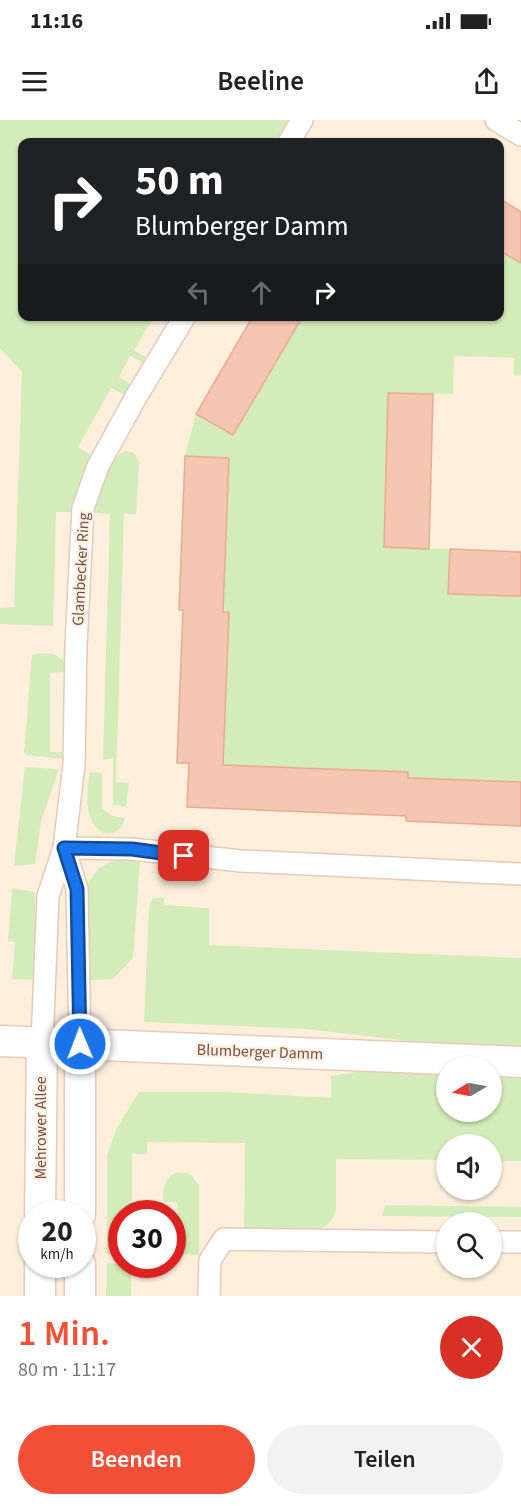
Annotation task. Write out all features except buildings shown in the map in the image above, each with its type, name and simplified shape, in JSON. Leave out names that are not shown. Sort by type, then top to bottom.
[{"type":"main road","name":"Blumberger Damm","points":[[0,1041],[521,1062]]},
{"type":"main road","name":"Mehrower Allee","points":[[40,1200],[42,1042]]},
{"type":"main road","points":[[80,1044],[80,1200]]},
{"type":"main road","points":[[40,1278],[40,1296]]},
{"type":"main road","points":[[80,1278],[80,1296]]},
{"type":"street","points":[[291,138],[302,120]]},
{"type":"street","points":[[496,120],[521,135]]},
{"type":"street","name":"Glambecker Ring","points":[[42,1042],[48,896],[64,848],[74,765],[76,645],[83,508],[98,466],[182,321]]},
{"type":"street","points":[[64,848],[132,849],[241,861],[521,874]]},
{"type":"street","name":"Glambecker Ring","points":[[64,848],[77,889],[80,1044]]},
{"type":"street","points":[[210,1296],[210,1260],[224,1239],[436,1242]]},
{"type":"street","points":[[502,1242],[521,1242]]},
{"type":"green space","points":[[0,120],[289,120],[278,138],[18,138],[18,321],[152,321],[134,350],[147,358],[144,363],[130,356],[119,377],[132,385],[125,395],[111,388],[78,447],[91,455],[71,512],[56,512],[53,626],[0,624],[0,608],[14,607],[22,372],[0,348]]},
{"type":"green space","points":[[504,253],[519,262],[521,259],[521,375],[514,376],[514,358],[454,356],[453,394],[388,393],[384,547],[450,549],[448,594],[493,595],[515,592],[515,596],[521,596],[521,782],[473,780],[472,784],[452,779],[408,778],[408,772],[223,765],[228,612],[223,612],[229,458],[185,456],[196,414],[233,435],[301,321],[504,321]]},
{"type":"green space","points":[[125,451],[134,453],[139,462],[136,514],[124,514],[116,782],[129,783],[126,807],[113,805],[113,758],[103,760],[110,514],[95,513],[104,478],[112,462]]},
{"type":"green space","points":[[54,654],[65,662],[65,672],[50,673],[50,752],[65,752],[61,759],[26,755],[24,752],[32,655]]},
{"type":"green space","points":[[25,767],[59,769],[41,821],[35,864],[14,866]]},
{"type":"green space","points":[[89,772],[102,773],[102,808],[113,816],[125,818],[120,829],[114,832],[103,833],[96,827],[89,813],[87,797]]},
{"type":"green space","points":[[121,859],[140,862],[133,958],[113,979],[90,980],[88,883],[99,868]]},
{"type":"green space","points":[[12,888],[35,892],[35,980],[12,979],[15,942],[8,941]]},
{"type":"green space","points":[[153,898],[164,898],[164,905],[209,908],[209,945],[521,958],[521,1047],[418,1042],[306,1029],[144,1022],[149,907]]},
{"type":"green space","points":[[370,1070],[436,1070],[436,1122],[502,1122],[502,1072],[521,1073],[521,1161],[502,1161],[502,1134],[436,1134],[436,1160],[336,1159],[336,1208],[333,1219],[324,1227],[309,1230],[244,1228],[245,1143],[147,1142],[147,1154],[132,1154],[132,1200],[108,1200],[107,1254],[107,1156],[116,1129],[139,1092],[228,1092],[331,1098],[331,1076]]},
{"type":"green space","points":[[177,1172],[190,1174],[199,1185],[199,1255],[186,1254],[186,1200],[163,1200],[166,1181]]},
{"type":"green space","points":[[385,1205],[521,1207],[521,1217],[502,1217],[502,1212],[436,1212],[436,1216],[382,1216]]},
{"type":"green space","points":[[107,1263],[108,1278],[131,1278],[131,1296],[106,1296]]},
{"type":"route","points":[[80,1044],[77,889],[64,848],[132,849],[184,856]]}]
